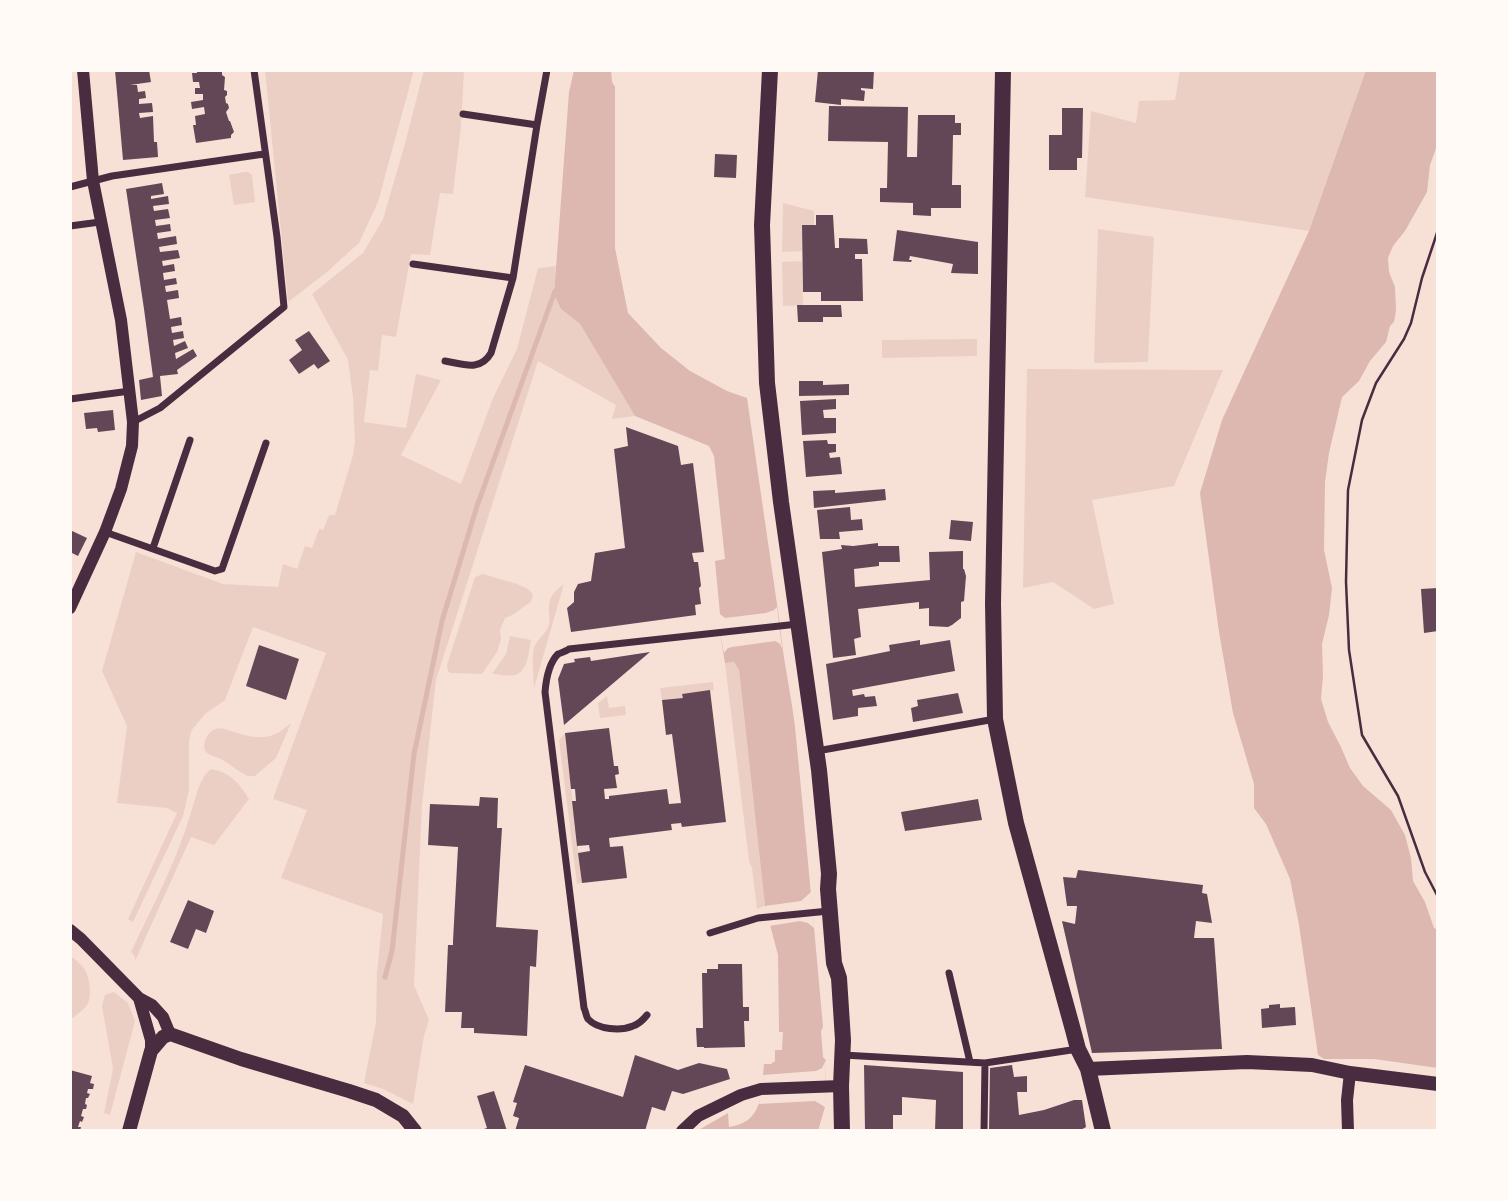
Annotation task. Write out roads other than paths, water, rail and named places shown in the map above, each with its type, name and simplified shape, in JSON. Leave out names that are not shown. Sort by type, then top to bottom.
[{"type":"highway","points":[[770,70],[762,225],[767,383],[773,443],[817,751],[829,874],[822,911],[839,978],[843,1055],[833,1086],[842,1131]]},
{"type":"highway","points":[[1003,70],[993,617],[995,719],[1016,823],[1103,1131]]},
{"type":"main road","points":[[129,1131],[151,1051],[163,1037],[170,1034],[241,1059],[376,1100],[403,1116],[415,1131]]},
{"type":"main road","points":[[1087,1069],[1247,1062],[1312,1065],[1350,1073],[1438,1084]]},
{"type":"street","points":[[70,608],[105,532],[127,467],[134,422],[121,320],[93,181],[83,70]]},
{"type":"street","points":[[134,422],[160,408],[284,307],[254,70]]},
{"type":"street","points":[[445,361],[477,365],[486,361],[491,353],[513,278],[547,70]]},
{"type":"street","points":[[463,114],[537,125]]},
{"type":"street","points":[[70,187],[112,176],[264,154]]},
{"type":"street","points":[[70,226],[100,222]]},
{"type":"street","points":[[413,264],[513,278]]},
{"type":"street","points":[[70,399],[131,391]]},
{"type":"street","points":[[153,548],[190,440]]},
{"type":"street","points":[[105,532],[215,571],[222,569],[266,443]]},
{"type":"street","points":[[647,1015],[637,1025],[623,1029],[609,1028],[599,1026],[588,1019],[584,1008],[545,692],[550,667],[558,654],[569,649],[799,623]]},
{"type":"street","points":[[817,751],[995,719]]},
{"type":"street","points":[[710,933],[758,918],[822,911]]},
{"type":"street","points":[[70,930],[139,998],[152,1005],[163,1017],[170,1034]]},
{"type":"street","points":[[950,974],[970,1062]]},
{"type":"street","points":[[139,998],[151,1051]]},
{"type":"street","points":[[843,1055],[985,1063],[1079,1049]]},
{"type":"street","points":[[984,1131],[985,1063]]},
{"type":"street","points":[[1348,1131],[1350,1073]]},
{"type":"street","points":[[682,1131],[698,1116],[741,1095],[761,1089],[833,1086]]},
{"type":"waterway","points":[[385,977],[392,951],[414,754],[442,621],[477,506],[555,291]]}]
